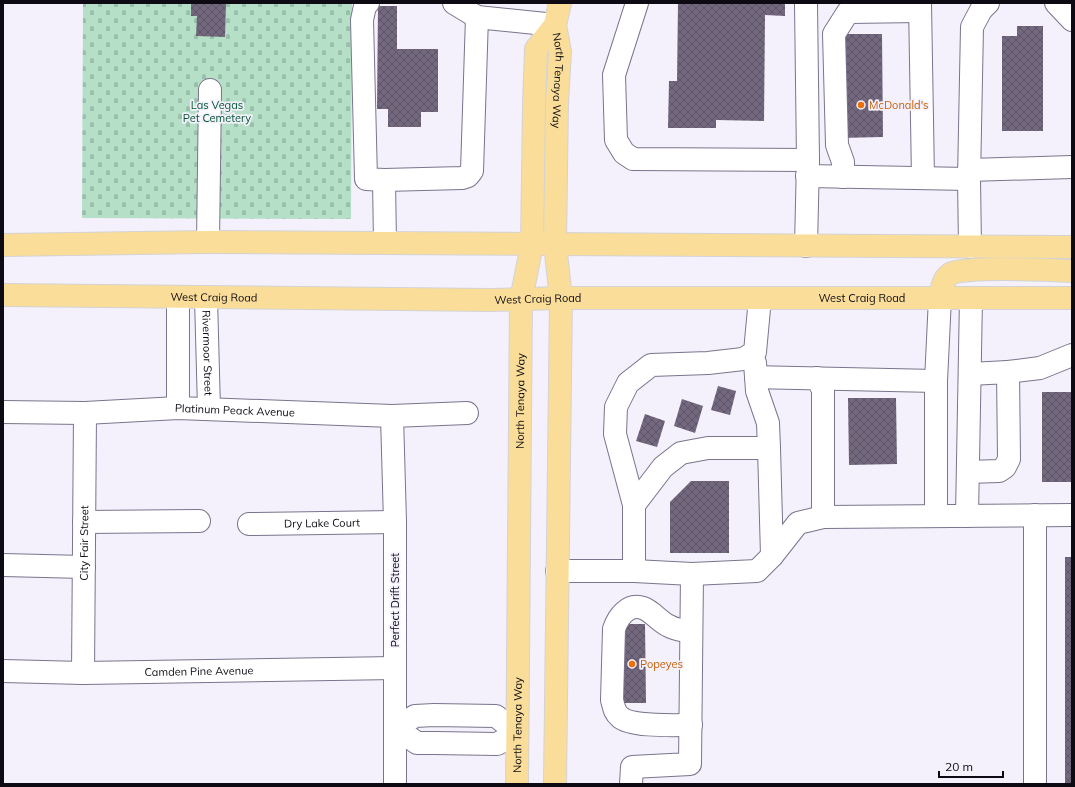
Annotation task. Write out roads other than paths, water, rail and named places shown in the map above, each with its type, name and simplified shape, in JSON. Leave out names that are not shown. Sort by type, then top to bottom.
[{"type":"main road","name":"North Tenaya Way","points":[[555,784],[561,298],[555,244],[557,102],[560,52],[555,25],[560,3]]},
{"type":"main road","name":"North Tenaya Way","points":[[517,784],[520,300],[532,244],[536,49],[555,25]]},
{"type":"main road","points":[[3,245],[208,242],[1072,247]]},
{"type":"main road","points":[[940,298],[944,278],[952,272],[973,270],[1072,271]]},
{"type":"main road","name":"West Craig Road","points":[[3,294],[206,298],[520,300],[561,298],[1072,298]]},
{"type":"street","points":[[368,3],[365,6],[362,20],[366,179],[462,178],[468,176],[472,171],[477,17]]},
{"type":"street","points":[[454,3],[477,17],[555,25]]},
{"type":"street","points":[[638,3],[614,75],[616,140],[624,153],[633,159],[808,168],[843,177],[923,178],[1072,167]]},
{"type":"street","points":[[806,3],[808,168],[806,246]]},
{"type":"street","points":[[970,247],[969,174],[972,27],[981,10],[988,3]]},
{"type":"street","points":[[1056,3],[1072,20]]},
{"type":"street","points":[[843,177],[843,162],[837,145],[834,34],[855,7],[920,7],[923,178]]},
{"type":"street","points":[[208,242],[210,90]]},
{"type":"street","points":[[807,113],[836,113]]},
{"type":"street","points":[[384,180],[385,244]]},
{"type":"street","points":[[178,297],[178,408]]},
{"type":"street","name":"Rivermoor Street","points":[[206,298],[209,409]]},
{"type":"street","points":[[760,298],[755,352],[756,377],[757,391],[768,423],[772,556]]},
{"type":"street","points":[[936,516],[936,381],[940,298]]},
{"type":"street","points":[[968,516],[972,298]]},
{"type":"street","points":[[634,572],[634,505],[615,434],[616,408],[628,383],[651,365],[708,363],[743,359],[755,352]]},
{"type":"street","points":[[970,374],[1008,372],[1040,368],[1072,355]]},
{"type":"street","points":[[178,356],[208,356]]},
{"type":"street","points":[[968,472],[999,471],[1005,467],[1009,459],[1008,372]]},
{"type":"street","points":[[756,377],[936,381]]},
{"type":"street","points":[[817,378],[823,390],[823,517]]},
{"type":"street","name":"Platinum Peack Avenue","points":[[3,412],[85,413],[178,408],[392,416],[467,413]]},
{"type":"street","name":"City Fair Street","points":[[83,673],[85,413]]},
{"type":"street","name":"Perfect Drift Street","points":[[392,416],[395,522],[395,784]]},
{"type":"street","points":[[634,505],[662,467],[681,453],[708,448],[769,448]]},
{"type":"street","points":[[1035,515],[1035,784]]},
{"type":"street","points":[[557,571],[692,574],[757,572],[772,556],[798,523],[823,517],[1072,515]]},
{"type":"street","points":[[84,522],[199,521]]},
{"type":"street","name":"Dry Lake Court","points":[[249,524],[395,522]]},
{"type":"street","points":[[3,565],[84,566]]},
{"type":"street","points":[[631,784],[632,767],[690,764],[692,574]]},
{"type":"street","points":[[691,632],[668,626],[659,621],[643,608],[628,609],[622,613],[616,621],[614,629],[612,700],[614,710],[621,718],[630,722],[641,724],[691,725]]},
{"type":"street","name":"Camden Pine Avenue","points":[[3,671],[83,673],[395,668]]},
{"type":"street","points":[[415,716],[496,716],[517,733],[497,744],[417,743],[396,728],[415,716]]},
{"type":"street","points":[[458,716],[458,743]]},
{"type":"place","name":"McDonald's","points":[[861,105]]},
{"type":"place","name":"Popeyes","points":[[632,664]]},
{"type":"park label","name":"Las Vegas Pet Cemetery","points":[[217,111]]}]
